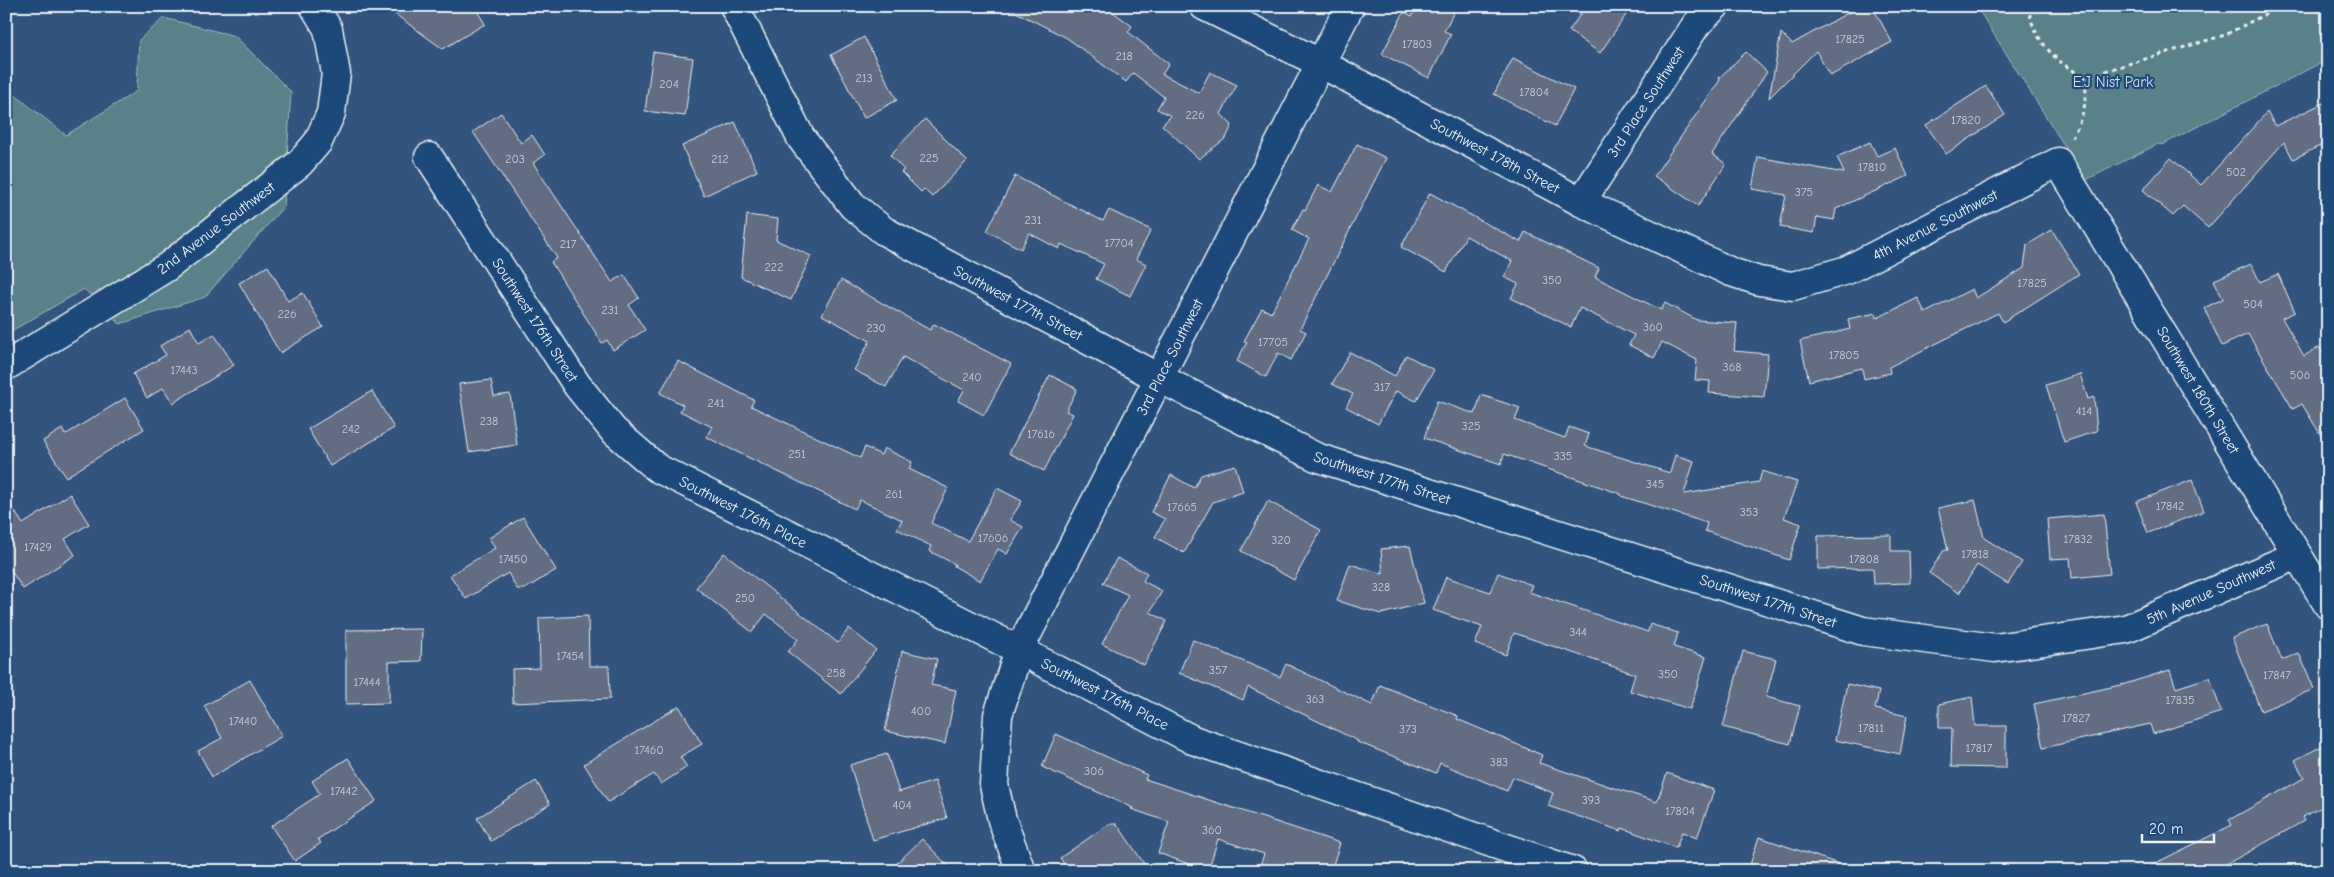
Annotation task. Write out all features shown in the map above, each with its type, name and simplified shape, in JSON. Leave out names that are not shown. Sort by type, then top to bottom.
[{"type":"street","name":"Southwest 177th Street","points":[[734,6],[801,138],[853,206],[884,231],[1159,378],[1316,457],[1864,631],[1995,648],[2126,629]]},
{"type":"street","name":"Southwest 178th Street","points":[[1204,6],[1320,63],[1581,202],[1731,272],[1759,281],[1793,286]]},
{"type":"street","name":"3rd Place Southwest","points":[[1020,871],[1002,820],[994,785],[998,715],[1019,650],[1350,6]]},
{"type":"street","name":"3rd Place Southwest","points":[[1581,202],[1696,26],[1715,6]]},
{"type":"street","name":"2nd Avenue Southwest","points":[[6,366],[168,267],[300,163],[318,142],[331,113],[336,74],[321,18]]},
{"type":"street","name":"Southwest 176th Street","points":[[429,157],[577,385],[613,430],[657,468]]},
{"type":"street","name":"4th Avenue Southwest","points":[[1793,286],[1847,270],[2063,169]]},
{"type":"street","name":"Southwest 180th Street","points":[[2063,169],[2328,605]]},
{"type":"street","name":"Southwest 176th Place","points":[[657,468],[1019,650],[1193,740],[1573,871]]},
{"type":"street","name":"5th Avenue Southwest","points":[[2126,629],[2296,555]]},
{"type":"path","points":[[2029,6],[2029,19],[2042,44],[2082,78],[2086,99],[2063,169]]},
{"type":"path","points":[[2082,78],[2225,35],[2281,6]]},
{"type":"green space","name":"E.J Nist Park","points":[[1976,6],[2328,6],[2328,59],[2162,145],[2158,144],[2086,180]]},
{"type":"green space","points":[[164,18],[235,36],[291,92],[284,206],[205,297],[120,324],[84,289],[6,334],[6,257],[12,250],[6,248],[6,88],[66,135],[137,91],[139,40]]},
{"type":"building","points":[[384,6],[474,6],[485,24],[443,49]]},
{"type":"building","points":[[1004,6],[1105,6],[1132,26],[1128,32],[1169,64],[1162,74],[1199,93],[1210,72],[1237,85],[1221,114],[1232,125],[1226,138],[1199,159],[1162,125],[1171,116],[1157,109],[1164,97],[1133,73],[1126,82],[1067,38]]},
{"type":"building","points":[[1417,6],[1457,6],[1444,31],[1451,34],[1429,78],[1382,54],[1404,12],[1412,16]]},
{"type":"building","points":[[1586,6],[1632,6],[1600,53],[1569,31]]},
{"type":"building","points":[[1860,6],[1872,6],[1892,42],[1830,76],[1816,51],[1769,98],[1781,33],[1792,44]]},
{"type":"building","points":[[864,37],[897,100],[864,118],[831,55]]},
{"type":"building","points":[[653,52],[693,58],[685,116],[645,111]]},
{"type":"building","points":[[1746,52],[1767,72],[1712,154],[1726,164],[1698,206],[1654,176],[1720,80],[1719,78]]},
{"type":"building","points":[[1513,58],[1574,89],[1555,126],[1494,94]]},
{"type":"building","points":[[1986,86],[2005,115],[1946,154],[1926,125]]},
{"type":"building","points":[[2328,101],[2328,142],[2293,159],[2284,142],[2208,228],[2183,206],[2173,216],[2143,190],[2171,158],[2201,185],[2267,112],[2275,126]]},
{"type":"building","points":[[501,113],[521,143],[532,135],[545,155],[533,163],[612,282],[624,275],[639,298],[629,305],[645,330],[613,350],[607,340],[602,343],[551,262],[557,258],[473,132]]},
{"type":"building","points":[[925,119],[967,161],[932,197],[924,189],[921,192],[901,172],[904,170],[890,155]]},
{"type":"building","points":[[735,122],[757,171],[704,196],[682,146]]},
{"type":"building","points":[[1870,142],[1877,156],[1895,148],[1908,176],[1836,209],[1834,220],[1817,217],[1814,233],[1780,227],[1786,195],[1752,189],[1758,157],[1844,173],[1837,157]]},
{"type":"building","points":[[1357,144],[1386,158],[1300,329],[1306,332],[1291,360],[1278,353],[1266,377],[1237,361],[1247,342],[1244,341],[1262,308],[1271,313],[1309,239],[1292,230],[1303,209],[1305,210],[1318,185],[1332,192]]},
{"type":"building","points":[[1015,176],[1103,221],[1109,210],[1151,230],[1136,259],[1146,264],[1130,296],[1096,279],[1104,264],[1061,244],[1059,249],[1029,233],[1021,249],[987,231]]},
{"type":"building","points":[[1430,193],[1520,242],[1525,232],[1599,268],[1595,277],[1661,310],[1665,303],[1697,320],[1737,323],[1734,351],[1768,354],[1764,397],[1709,393],[1710,381],[1695,380],[1697,360],[1662,342],[1654,358],[1629,345],[1634,335],[1580,308],[1571,327],[1511,298],[1518,284],[1504,277],[1512,261],[1466,236],[1446,272],[1401,247]]},
{"type":"building","points":[[747,215],[778,219],[776,240],[811,256],[791,300],[741,277]]},
{"type":"building","points":[[2052,230],[2079,274],[2003,322],[1998,313],[1889,367],[1890,373],[1864,379],[1862,368],[1809,381],[1800,341],[1850,329],[1848,319],[1876,313],[1877,318],[1918,298],[1925,313],[1972,289],[1976,298],[2024,268],[2027,245]]},
{"type":"building","points":[[2251,264],[2260,282],[2278,274],[2295,312],[2282,318],[2304,356],[2319,347],[2328,361],[2328,447],[2302,404],[2293,409],[2248,334],[2222,346],[2204,308],[2223,299],[2214,280]]},
{"type":"building","points":[[268,266],[288,301],[303,293],[323,327],[280,353],[239,283]]},
{"type":"building","points":[[841,280],[930,330],[934,324],[1011,364],[984,415],[958,401],[964,390],[903,357],[886,387],[854,370],[870,341],[822,315]]},
{"type":"building","points":[[190,327],[199,343],[214,334],[234,365],[173,403],[163,388],[147,398],[133,374],[166,355],[160,346]]},
{"type":"building","points":[[1350,352],[1395,376],[1406,355],[1434,370],[1416,401],[1396,391],[1378,424],[1346,407],[1353,394],[1332,384]]},
{"type":"building","points":[[678,361],[754,400],[751,406],[860,458],[865,447],[881,455],[884,448],[912,462],[909,469],[948,488],[931,523],[968,541],[997,488],[1022,501],[1010,520],[1023,527],[1007,554],[998,549],[980,581],[954,566],[955,564],[929,551],[931,546],[897,529],[902,520],[860,500],[855,509],[706,437],[712,427],[680,411],[683,405],[660,393]]},
{"type":"building","points":[[2080,374],[2088,399],[2094,397],[2097,431],[2064,442],[2046,385]]},
{"type":"building","points":[[1050,375],[1077,389],[1066,411],[1073,414],[1044,471],[1009,453]]},
{"type":"building","points":[[491,380],[494,396],[510,394],[517,445],[469,452],[459,384]]},
{"type":"building","points":[[372,391],[394,428],[330,466],[308,429]]},
{"type":"building","points":[[1481,395],[1520,408],[1515,420],[1565,438],[1569,427],[1589,434],[1585,446],[1670,473],[1675,455],[1694,461],[1684,494],[1759,482],[1762,471],[1797,482],[1784,518],[1801,524],[1789,560],[1705,531],[1707,523],[1621,496],[1621,494],[1504,454],[1501,464],[1424,438],[1437,401],[1475,414]]},
{"type":"building","points":[[125,398],[144,429],[66,477],[43,441],[62,429],[65,435]]},
{"type":"building","points":[[1235,465],[1243,492],[1213,502],[1184,553],[1155,537],[1165,519],[1151,512],[1171,475],[1194,488],[1201,475]]},
{"type":"building","points":[[2192,480],[2204,511],[2148,533],[2136,502]]},
{"type":"building","points":[[70,494],[89,524],[65,539],[75,555],[23,589],[6,563],[6,498],[23,524]]},
{"type":"building","points":[[1975,500],[1984,538],[2022,562],[2008,584],[1977,565],[1959,593],[1929,573],[1944,550],[1948,550],[1938,508]]},
{"type":"building","points":[[1268,501],[1321,530],[1294,580],[1241,551]]},
{"type":"building","points":[[2104,514],[2110,574],[2072,578],[2070,558],[2050,559],[2047,519]]},
{"type":"building","points":[[523,517],[556,570],[525,589],[517,589],[508,573],[466,599],[450,575],[495,548],[489,538]]},
{"type":"building","points":[[1891,535],[1891,551],[1909,551],[1910,583],[1874,584],[1873,568],[1818,569],[1818,536]]},
{"type":"building","points":[[1410,546],[1424,603],[1381,614],[1337,601],[1350,564],[1383,574],[1381,549]]},
{"type":"building","points":[[724,553],[838,643],[849,628],[876,650],[841,694],[788,652],[798,639],[766,614],[752,632],[696,588]]},
{"type":"building","points":[[1117,558],[1147,573],[1143,581],[1162,591],[1150,612],[1167,621],[1144,665],[1102,644],[1128,595],[1103,583]]},
{"type":"building","points":[[1498,573],[1532,585],[1529,592],[1648,632],[1650,624],[1678,633],[1674,647],[1706,657],[1690,709],[1630,691],[1635,674],[1514,633],[1506,655],[1475,644],[1482,627],[1433,610],[1446,577],[1490,592]]},
{"type":"building","points":[[588,616],[589,666],[609,666],[610,699],[513,703],[512,669],[540,668],[539,618]]},
{"type":"building","points":[[2267,624],[2282,660],[2299,653],[2314,689],[2261,711],[2232,638]]},
{"type":"building","points":[[422,629],[421,661],[389,662],[389,703],[346,704],[346,630]]},
{"type":"building","points":[[1193,640],[1280,677],[1286,664],[1372,705],[1380,685],[1458,716],[1457,719],[1542,755],[1539,763],[1657,802],[1667,773],[1714,790],[1697,838],[1682,832],[1676,848],[1622,828],[1621,831],[1548,806],[1553,793],[1513,777],[1507,791],[1440,763],[1436,773],[1357,742],[1248,687],[1243,700],[1179,673]]},
{"type":"building","points":[[902,651],[937,659],[931,685],[956,690],[945,744],[885,731]]},
{"type":"building","points":[[1743,651],[1776,659],[1766,697],[1800,706],[1790,744],[1723,727]]},
{"type":"building","points":[[2170,670],[2176,688],[2210,677],[2221,712],[2153,734],[2150,724],[2043,748],[2034,704],[2125,684]]},
{"type":"building","points":[[250,680],[282,736],[212,777],[198,751],[222,738],[204,706]]},
{"type":"building","points":[[1847,684],[1879,691],[1875,709],[1907,716],[1900,754],[1835,740]]},
{"type":"building","points":[[1972,697],[1975,726],[2006,726],[2006,768],[1951,767],[1952,728],[1939,728],[1939,704]]},
{"type":"building","points":[[679,706],[702,744],[680,757],[687,767],[661,784],[654,774],[608,802],[584,764]]},
{"type":"building","points":[[1056,734],[1147,775],[1145,779],[1340,843],[1331,871],[1258,871],[1264,854],[1218,839],[1208,871],[1158,853],[1169,822],[1131,809],[1133,808],[1042,767]]},
{"type":"building","points":[[2328,743],[2328,804],[2302,817],[2304,821],[2214,871],[2140,871],[2232,825],[2229,820],[2304,778],[2295,760]]},
{"type":"building","points":[[887,754],[899,792],[935,781],[947,818],[873,840],[850,765]]},
{"type":"building","points":[[348,758],[376,801],[318,839],[321,843],[295,861],[271,826],[320,794],[312,781]]},
{"type":"building","points":[[536,781],[550,804],[491,841],[477,818]]},
{"type":"building","points":[[1109,824],[1117,824],[1149,871],[1069,871],[1060,858]]},
{"type":"building","points":[[1759,837],[1848,867],[1848,871],[1748,871]]},
{"type":"building","points":[[922,839],[953,871],[889,871]]}]
